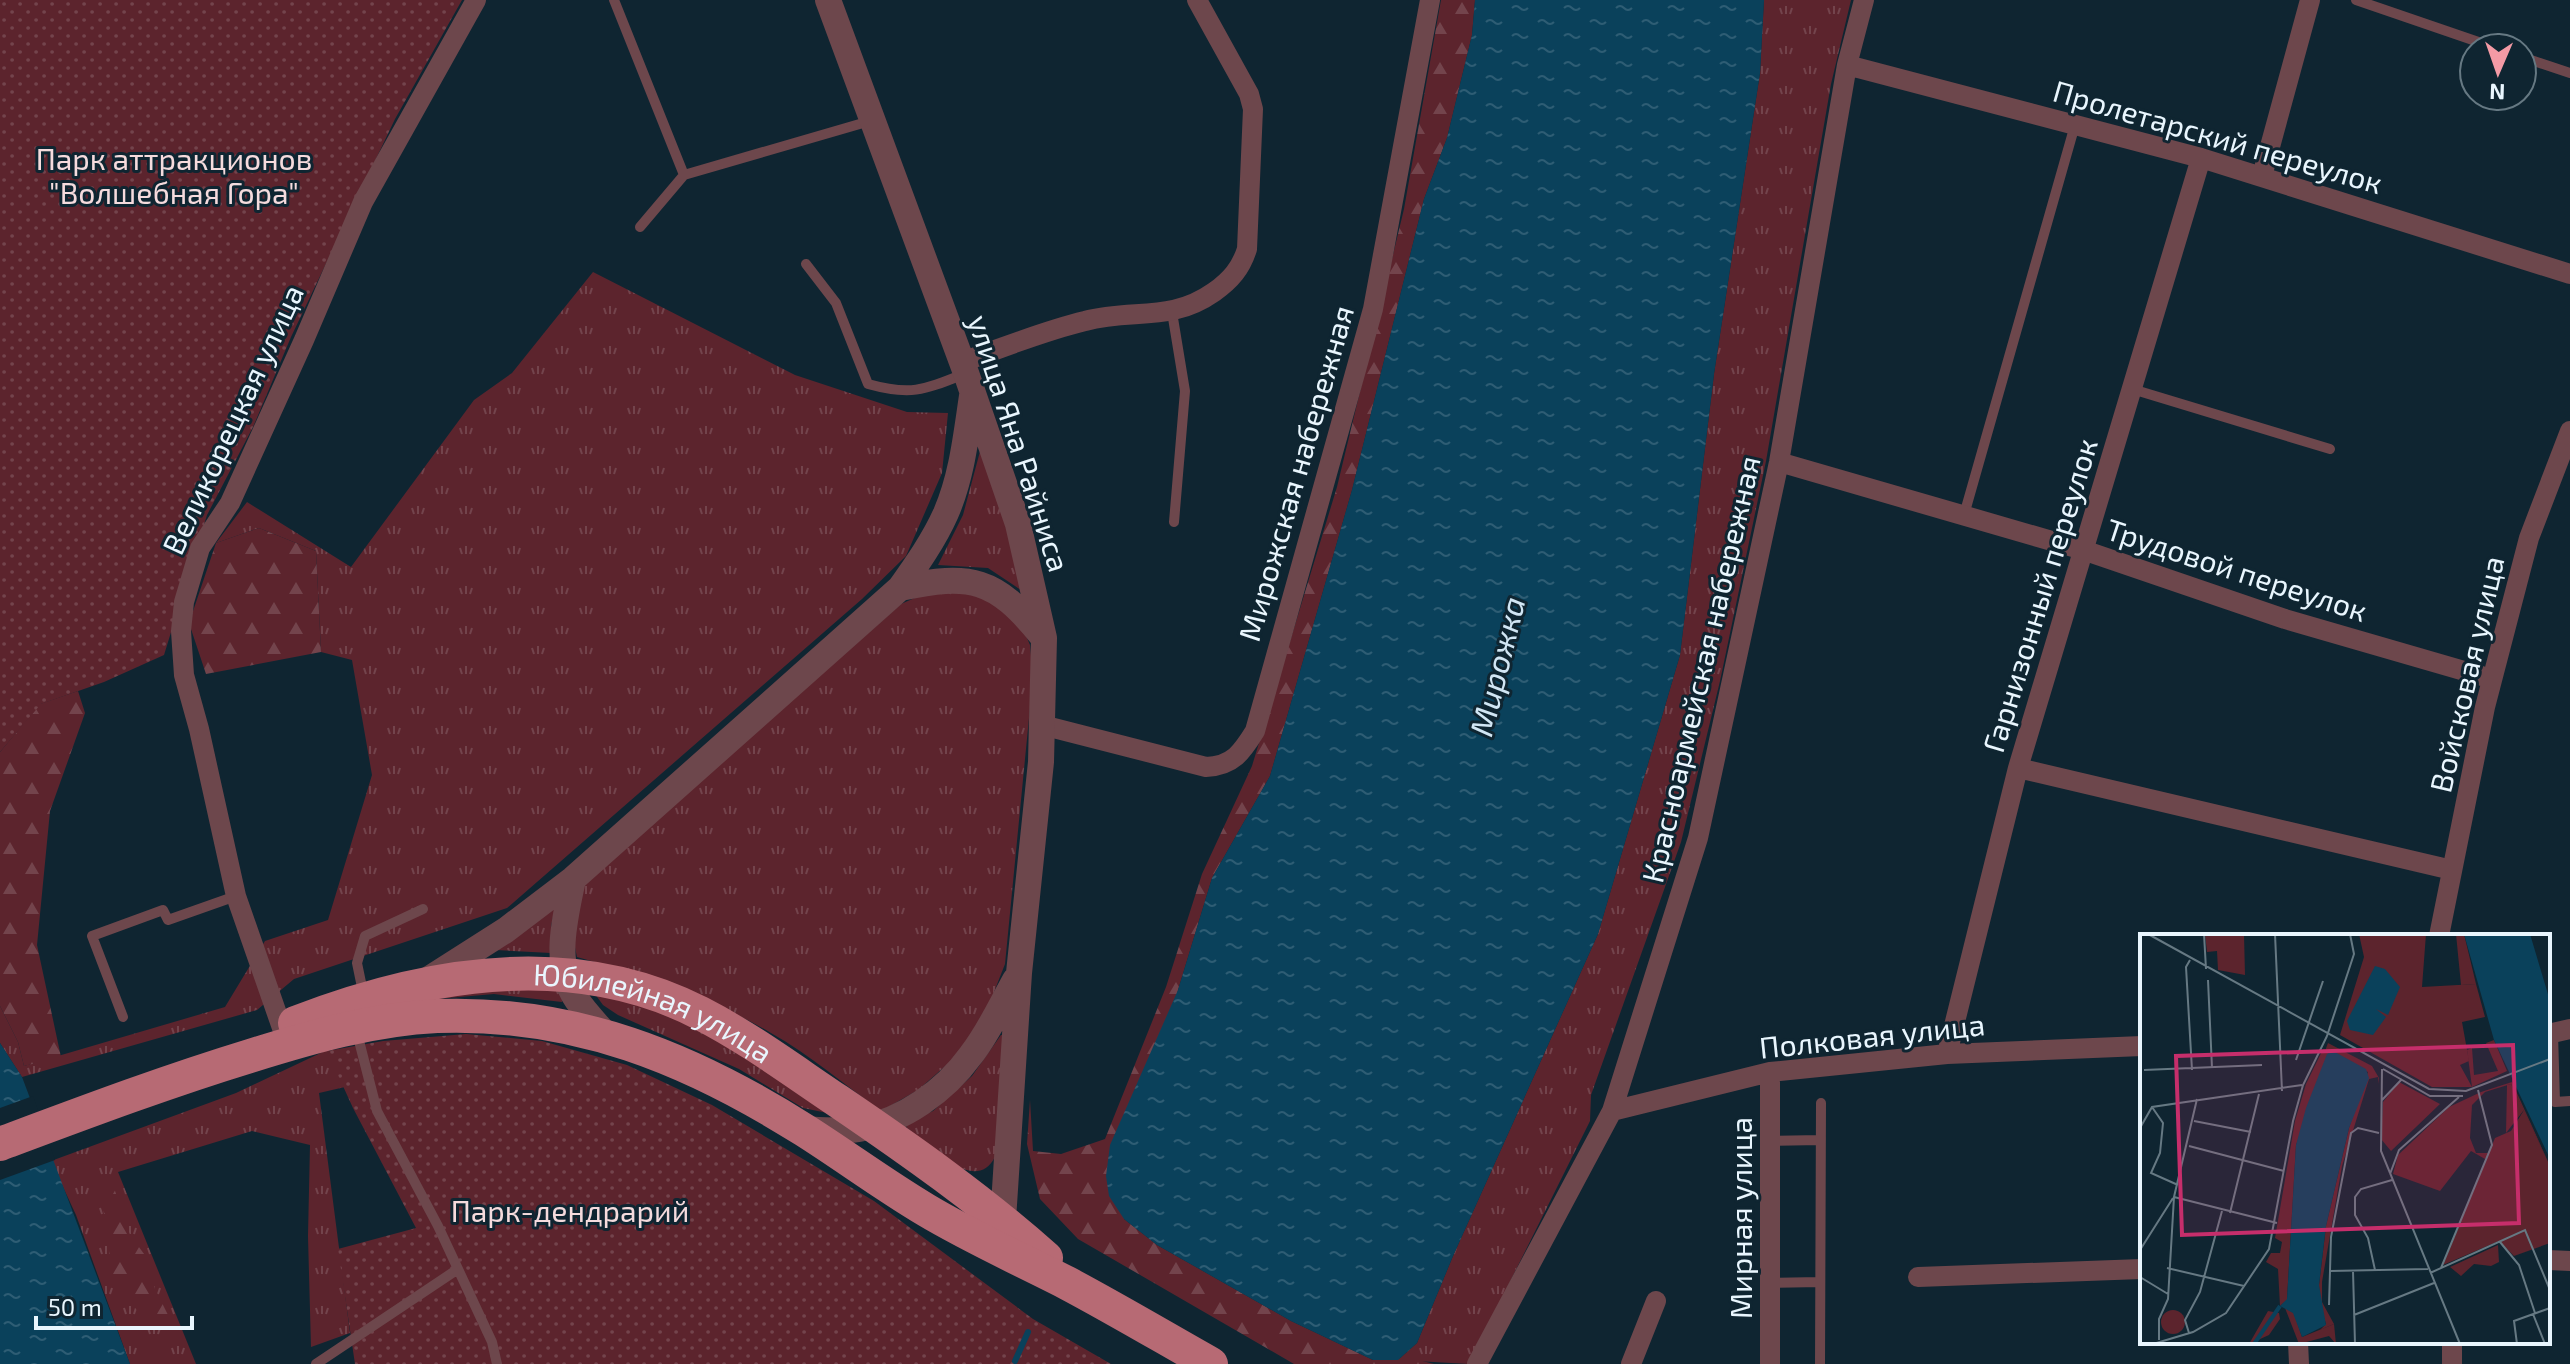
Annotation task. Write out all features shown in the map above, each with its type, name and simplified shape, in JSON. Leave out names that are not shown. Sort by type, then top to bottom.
[{"type":"main road","name":"Юбилейная улица","points":[[155,1085],[302,1040],[423,983],[478,974],[566,975],[650,992],[698,1012],[744,1038],[873,1126],[1003,1220],[1089,1295]]},
{"type":"main road","name":"Юбилейная улица","points":[[0,1144],[155,1085],[282,1028],[360,1013],[404,1019],[473,1016],[558,1023],[605,1034],[654,1051],[730,1086],[927,1211],[1089,1295],[1211,1364]]},
{"type":"street","name":"Великорецкая улица","points":[[282,1028],[236,896],[184,675],[181,631],[192,572],[200,548],[230,503],[363,202],[476,0]]},
{"type":"street","name":"улица Яна Райниса","points":[[828,0],[967,375],[1018,524],[1044,638],[1042,725],[1019,973],[1003,1220]]},
{"type":"street","points":[[423,983],[506,930],[573,879],[900,588],[923,555],[955,490],[965,449],[967,375],[1026,339],[1103,316],[1172,312],[1198,303],[1221,287],[1243,263],[1247,249],[1253,109],[1249,94],[1197,0]]},
{"type":"street","name":"Мирожская набережная","points":[[1042,725],[1206,767],[1221,767],[1234,758],[1255,731],[1373,309],[1430,0]]},
{"type":"street","name":"Красноармейская набережная","points":[[1477,1364],[1612,1111],[1698,838],[1779,462],[1847,65],[1864,0]]},
{"type":"street","points":[[2262,176],[2310,0]]},
{"type":"street","name":"Пролетарский переулок","points":[[1847,65],[2201,158],[2570,274]]},
{"type":"street","name":"Гарнизонный переулок","points":[[1947,1054],[2018,768],[2201,158]]},
{"type":"street","name":"Войсковая улица","points":[[2439,934],[2492,679],[2529,538],[2570,431]]},
{"type":"street","name":"Трудовой переулок","points":[[1779,462],[2083,550],[2285,619],[2492,679]]},
{"type":"street","points":[[900,588],[941,579],[967,580],[1000,591],[1023,612],[1044,638]]},
{"type":"street","points":[[2018,768],[2452,870]]},
{"type":"street","points":[[573,879],[561,949],[566,975],[576,999],[605,1034]]},
{"type":"street","name":"улица Яна Райниса","points":[[802,1129],[843,1130],[873,1126],[916,1106],[953,1076],[971,1056],[1019,973]]},
{"type":"street","name":"Полковая улица","points":[[1612,1111],[1770,1072],[1947,1054],[2140,1046]]},
{"type":"street","name":"Мирная улица","points":[[1770,1072],[1770,1364]]},
{"type":"street","points":[[2550,1260],[2570,1261]]},
{"type":"street","points":[[1918,1277],[2140,1269]]},
{"type":"street","points":[[1631,1364],[1656,1301]]},
{"type":"street","points":[[2298,1344],[2299,1364]]},
{"type":"lane","points":[[614,0],[684,175]]},
{"type":"lane","points":[[2356,0],[2458,35]]},
{"type":"lane","points":[[2538,62],[2570,73]]},
{"type":"lane","points":[[640,227],[684,175],[872,120]]},
{"type":"lane","points":[[1964,515],[2075,125]]},
{"type":"lane","points":[[806,264],[836,303],[868,384],[897,392],[925,389],[967,375]]},
{"type":"lane","points":[[1172,312],[1185,391],[1174,522]]},
{"type":"lane","points":[[2132,389],[2330,449]]},
{"type":"lane","points":[[123,1017],[92,936],[163,910],[168,920],[236,896]]},
{"type":"lane","points":[[423,909],[365,936],[357,963],[360,1013],[377,1111],[458,1269],[492,1342],[497,1364]]},
{"type":"lane","points":[[2557,1032],[2555,1102],[2570,1101]]},
{"type":"lane","points":[[1820,1364],[1821,1103]]},
{"type":"lane","points":[[1770,1141],[1820,1140]]},
{"type":"lane","points":[[316,1364],[458,1269]]},
{"type":"lane","points":[[1770,1283],[1820,1282]]},
{"type":"green space","name":"Парк аттракционов \"Волшебная Гора\"","points":[[0,0],[462,0],[395,119],[291,337],[253,427],[207,515],[164,655],[104,682],[41,704],[0,752]]},
{"type":"green space","points":[[1441,0],[1475,0],[1472,35],[1447,138],[1424,199],[1352,490],[1270,776],[1212,878],[1178,990],[1124,1219],[1157,1245],[1291,1321],[1373,1360],[1411,1358],[1434,1364],[1294,1364],[1078,1239],[1040,1199],[1027,1144],[1030,1100],[1033,1151],[1061,1154],[1105,1139],[1166,987],[1202,874],[1252,766],[1337,487],[1404,209]]},
{"type":"green space","points":[[1764,0],[1851,0],[1831,84],[1766,461],[1720,681],[1681,842],[1591,1095],[1590,1121],[1469,1364],[1398,1360],[1417,1343],[1598,934],[1680,655],[1714,374],[1760,73]]},
{"type":"green space","points":[[593,272],[795,375],[907,412],[948,413],[942,473],[906,556],[862,599],[507,908],[294,979],[257,1010],[22,1077],[0,1043],[0,1006],[18,1042],[24,1066],[225,1007],[265,941],[328,920],[372,775],[352,660],[321,652],[316,551],[259,528],[216,543],[247,502],[351,567],[474,400],[512,373]]},
{"type":"green space","points":[[982,444],[1027,594],[988,568],[938,565],[963,515]]},
{"type":"green space","points":[[259,528],[316,551],[321,652],[206,674],[189,623],[216,543]]},
{"type":"green space","points":[[935,589],[987,596],[1021,624],[1030,645],[1033,677],[1005,964],[985,1015],[958,1055],[918,1090],[881,1111],[800,1051],[748,1020],[677,989],[577,957],[571,928],[585,883],[901,604]]},
{"type":"green space","points":[[78,691],[85,713],[50,811],[37,945],[61,1057],[24,1066],[18,1042],[0,1006],[0,752],[40,704]]},
{"type":"green space","points":[[555,908],[551,953],[496,950]]},
{"type":"green space","points":[[495,984],[562,985],[562,1002],[494,994],[425,1000]]},
{"type":"green space","points":[[592,990],[661,1012],[705,1031],[842,1116],[803,1108],[739,1069],[618,1015],[603,1005]]},
{"type":"green space","name":"Парк-дендрарий","points":[[466,1034],[542,1041],[627,1065],[712,1105],[874,1201],[1033,1319],[1111,1364],[355,1364],[338,1249],[416,1228],[327,1051],[383,1041]]},
{"type":"green space","points":[[1001,1035],[1006,1035],[995,1157],[986,1168],[976,1171],[964,1169],[938,1154],[906,1127],[909,1122],[933,1111],[972,1076]]},
{"type":"green space","points":[[327,1050],[345,1087],[319,1093],[350,1333],[311,1347],[308,1236],[310,1145],[252,1131],[118,1172],[196,1364],[130,1364],[76,1215],[51,1161],[236,1093]]},
{"type":"green space","points":[[95,1181],[113,1185],[130,1235],[150,1262],[155,1289],[168,1315],[166,1323],[158,1329],[146,1323],[113,1277],[103,1207],[95,1196]]},
{"type":"water","name":"Мирожка","points":[[1475,0],[1764,0],[1760,73],[1714,374],[1680,655],[1598,934],[1417,1343],[1398,1360],[1373,1360],[1291,1321],[1157,1245],[1124,1219],[1109,1196],[1106,1176],[1110,1145],[1178,990],[1212,878],[1270,776],[1352,490],[1424,199],[1447,138],[1472,35]]},
{"type":"water","points":[[0,1043],[22,1077],[130,1364],[0,1364]]},
{"type":"pier","points":[[33,1096],[55,1160],[0,1180],[0,1108]]},
{"type":"waterway","points":[[1015,1361],[1028,1332]]}]
